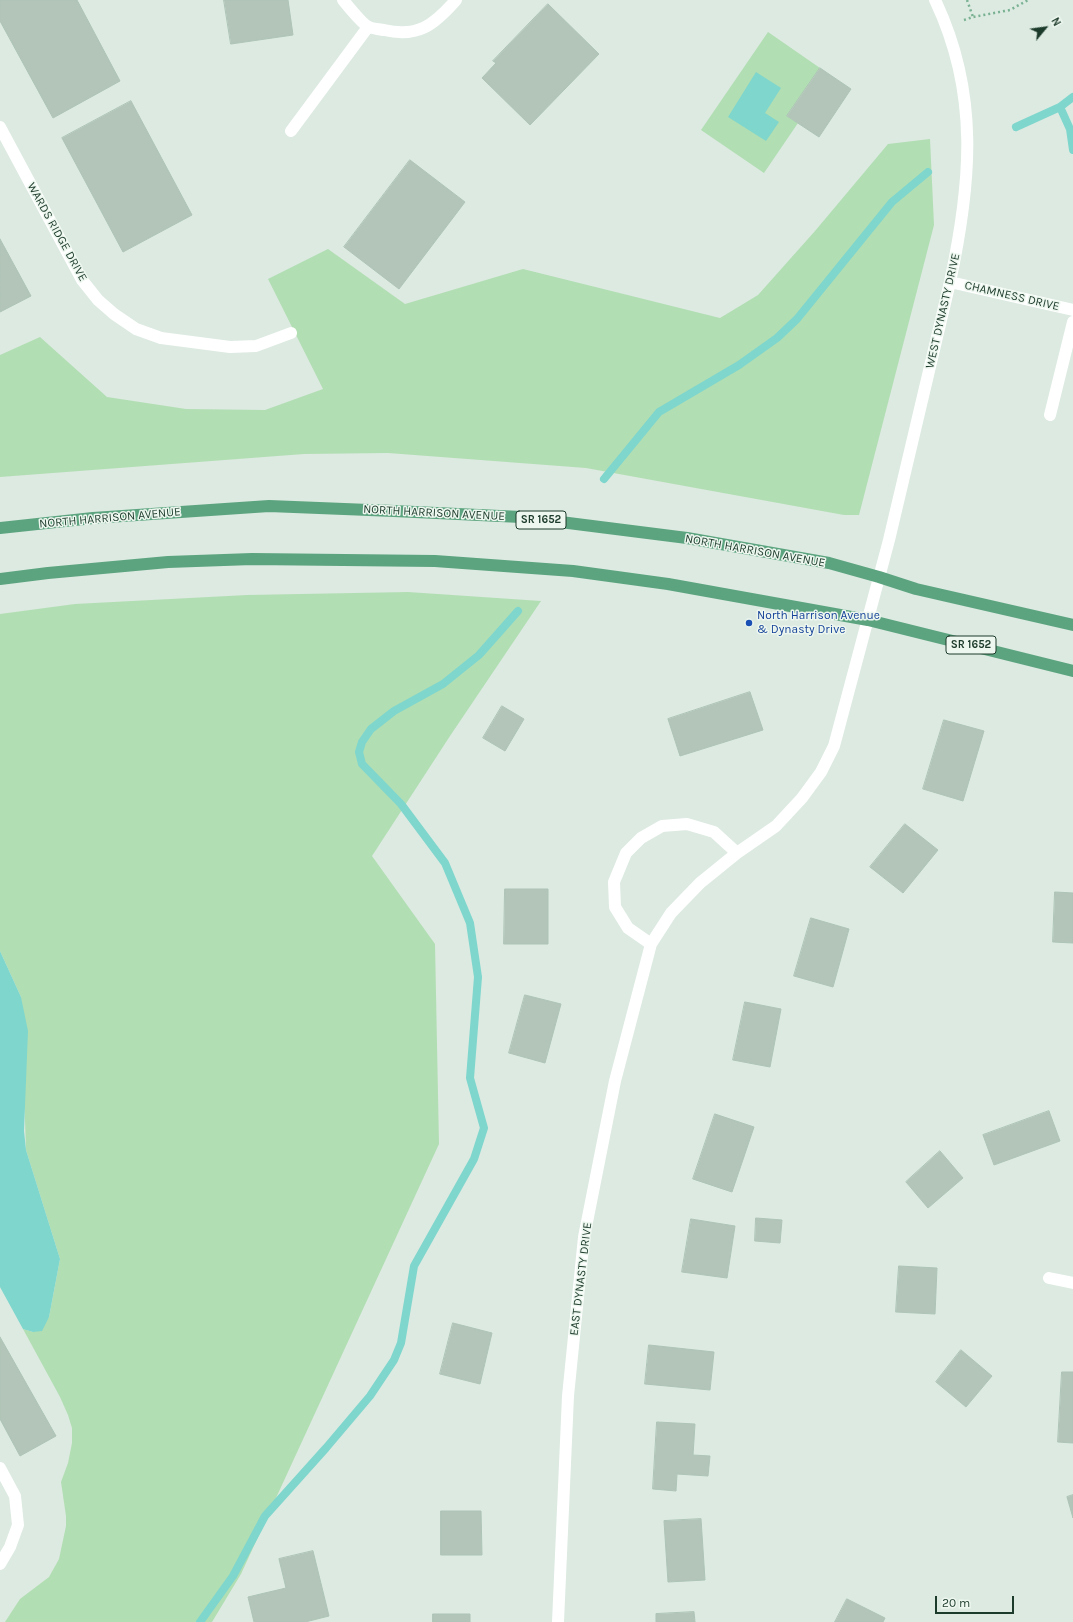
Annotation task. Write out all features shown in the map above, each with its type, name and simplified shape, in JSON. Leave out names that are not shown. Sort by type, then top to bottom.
[{"type":"main road","name":"NORTH HARRISON AVENUE","points":[[0,528],[93,518],[269,506],[521,517],[687,538],[828,563],[879,576],[916,588],[1073,625]]},
{"type":"main road","name":"SR 1652","points":[[0,579],[168,562],[252,558],[435,561],[573,571],[668,584],[868,620],[1073,671]]},
{"type":"street","points":[[343,0],[368,27],[394,33],[409,33],[422,30],[444,14],[456,0]]},
{"type":"street","name":"WEST DYNASTY DRIVE","points":[[868,620],[889,540],[950,282],[957,251],[964,200],[968,159],[968,126],[964,90],[946,26],[935,0]]},
{"type":"street","points":[[291,131],[368,27]]},
{"type":"street","name":"WARDS RIDGE DRIVE","points":[[0,128],[82,280],[98,300],[114,314],[136,329],[161,338],[230,347],[256,346],[291,333]]},
{"type":"street","name":"CHAMNESS DRIVE","points":[[950,282],[1073,310]]},
{"type":"street","points":[[1050,415],[1073,322]]},
{"type":"street","name":"EAST DYNASTY DRIVE","points":[[558,1622],[568,1396],[584,1237],[615,1081],[651,944],[671,912],[700,883],[737,853],[776,826],[802,798],[821,772],[834,746],[868,620]]},
{"type":"street","points":[[651,944],[628,928],[614,907],[614,882],[626,853],[641,838],[662,826],[687,824],[714,832],[737,853]]},
{"type":"street","points":[[1049,1278],[1073,1284]]},
{"type":"street","points":[[0,1468],[15,1496],[18,1525],[10,1547],[0,1564]]},
{"type":"path","points":[[967,0],[973,17]]},
{"type":"path","points":[[962,20],[1010,10],[1028,0]]},
{"type":"green space","points":[[768,32],[820,68],[787,116],[798,123],[764,173],[701,130]]},
{"type":"green space","points":[[930,139],[934,225],[859,515],[844,515],[586,468],[388,453],[304,454],[0,477],[0,355],[40,337],[107,397],[186,409],[265,410],[323,389],[268,279],[328,249],[405,304],[523,269],[720,318],[758,295],[815,231],[888,144]]},
{"type":"green space","points":[[408,592],[541,601],[450,736],[372,856],[435,944],[439,1144],[241,1574],[212,1622],[5,1622],[20,1599],[49,1577],[59,1559],[66,1526],[61,1482],[68,1463],[72,1443],[72,1428],[60,1397],[23,1329],[33,1332],[49,1317],[60,1259],[26,1150],[21,997],[0,951],[0,614],[75,604],[247,595]]},
{"type":"water","points":[[756,72],[781,88],[765,113],[779,122],[766,141],[728,117]]},
{"type":"water","points":[[0,951],[21,997],[28,1031],[24,1131],[26,1150],[60,1259],[49,1317],[42,1331],[33,1332],[23,1329],[0,1287]]},
{"type":"building","points":[[0,0],[77,0],[120,81],[53,118],[0,21]]},
{"type":"building","points":[[224,0],[288,0],[293,35],[231,44]]},
{"type":"building","points":[[548,4],[599,54],[530,125],[482,78],[496,63],[493,61]]},
{"type":"building","points":[[820,68],[851,89],[819,137],[787,116]]},
{"type":"building","points":[[131,101],[192,215],[123,252],[62,138]]},
{"type":"building","points":[[410,160],[465,202],[399,289],[344,247]]},
{"type":"building","points":[[0,239],[31,296],[0,312]]},
{"type":"building","points":[[750,692],[763,730],[680,756],[668,719]]},
{"type":"building","points":[[502,706],[524,719],[505,751],[483,738]]},
{"type":"building","points":[[944,720],[984,731],[963,801],[923,789]]},
{"type":"building","points":[[905,824],[938,850],[903,893],[870,867]]},
{"type":"building","points":[[505,889],[548,889],[548,944],[504,944]]},
{"type":"building","points":[[1055,892],[1073,893],[1073,943],[1053,942]]},
{"type":"building","points":[[811,918],[849,929],[833,987],[794,976]]},
{"type":"building","points":[[525,995],[561,1004],[545,1063],[509,1053]]},
{"type":"building","points":[[745,1002],[781,1009],[770,1067],[733,1060]]},
{"type":"building","points":[[1049,1111],[1060,1141],[994,1165],[983,1135]]},
{"type":"building","points":[[715,1114],[754,1127],[732,1192],[693,1179]]},
{"type":"building","points":[[940,1151],[963,1178],[928,1208],[906,1182]]},
{"type":"building","points":[[756,1218],[782,1220],[780,1243],[755,1241]]},
{"type":"building","points":[[691,1219],[735,1226],[727,1278],[682,1272]]},
{"type":"building","points":[[899,1266],[937,1268],[935,1314],[896,1312]]},
{"type":"building","points":[[453,1323],[492,1333],[480,1384],[440,1374]]},
{"type":"building","points":[[0,1337],[56,1436],[20,1456],[0,1419]]},
{"type":"building","points":[[649,1345],[714,1352],[710,1390],[645,1384]]},
{"type":"building","points":[[961,1350],[992,1376],[966,1407],[936,1382]]},
{"type":"building","points":[[1062,1372],[1073,1372],[1073,1443],[1058,1442]]},
{"type":"building","points":[[657,1422],[695,1424],[693,1455],[710,1456],[708,1476],[677,1474],[676,1491],[653,1489]]},
{"type":"building","points":[[1073,1495],[1073,1518],[1067,1497]]},
{"type":"building","points":[[441,1511],[481,1511],[482,1555],[441,1555]]},
{"type":"building","points":[[701,1519],[705,1580],[668,1582],[664,1521]]},
{"type":"building","points":[[313,1551],[329,1616],[305,1622],[254,1622],[248,1597],[286,1588],[279,1559]]},
{"type":"building","points":[[847,1599],[885,1618],[883,1622],[835,1622]]},
{"type":"building","points":[[694,1612],[695,1622],[656,1622],[656,1614]]},
{"type":"building","points":[[433,1614],[470,1614],[470,1622],[433,1622]]},
{"type":"waterway","points":[[1016,127],[1060,107],[1073,97]]},
{"type":"waterway","points":[[1060,107],[1070,129],[1073,150]]},
{"type":"waterway","points":[[604,479],[659,412],[739,365],[777,338],[797,319],[892,202],[928,172]]},
{"type":"waterway","points":[[200,1622],[233,1576],[265,1516],[370,1396],[394,1360],[401,1343],[414,1266],[474,1159],[484,1128],[470,1078],[478,977],[470,923],[445,863],[401,804],[362,764],[359,752],[362,742],[371,729],[394,711],[443,684],[479,655],[518,611]]},
{"type":"place","name":"North Harrison Avenue & Dynasty Drive","points":[[749,623]]}]
